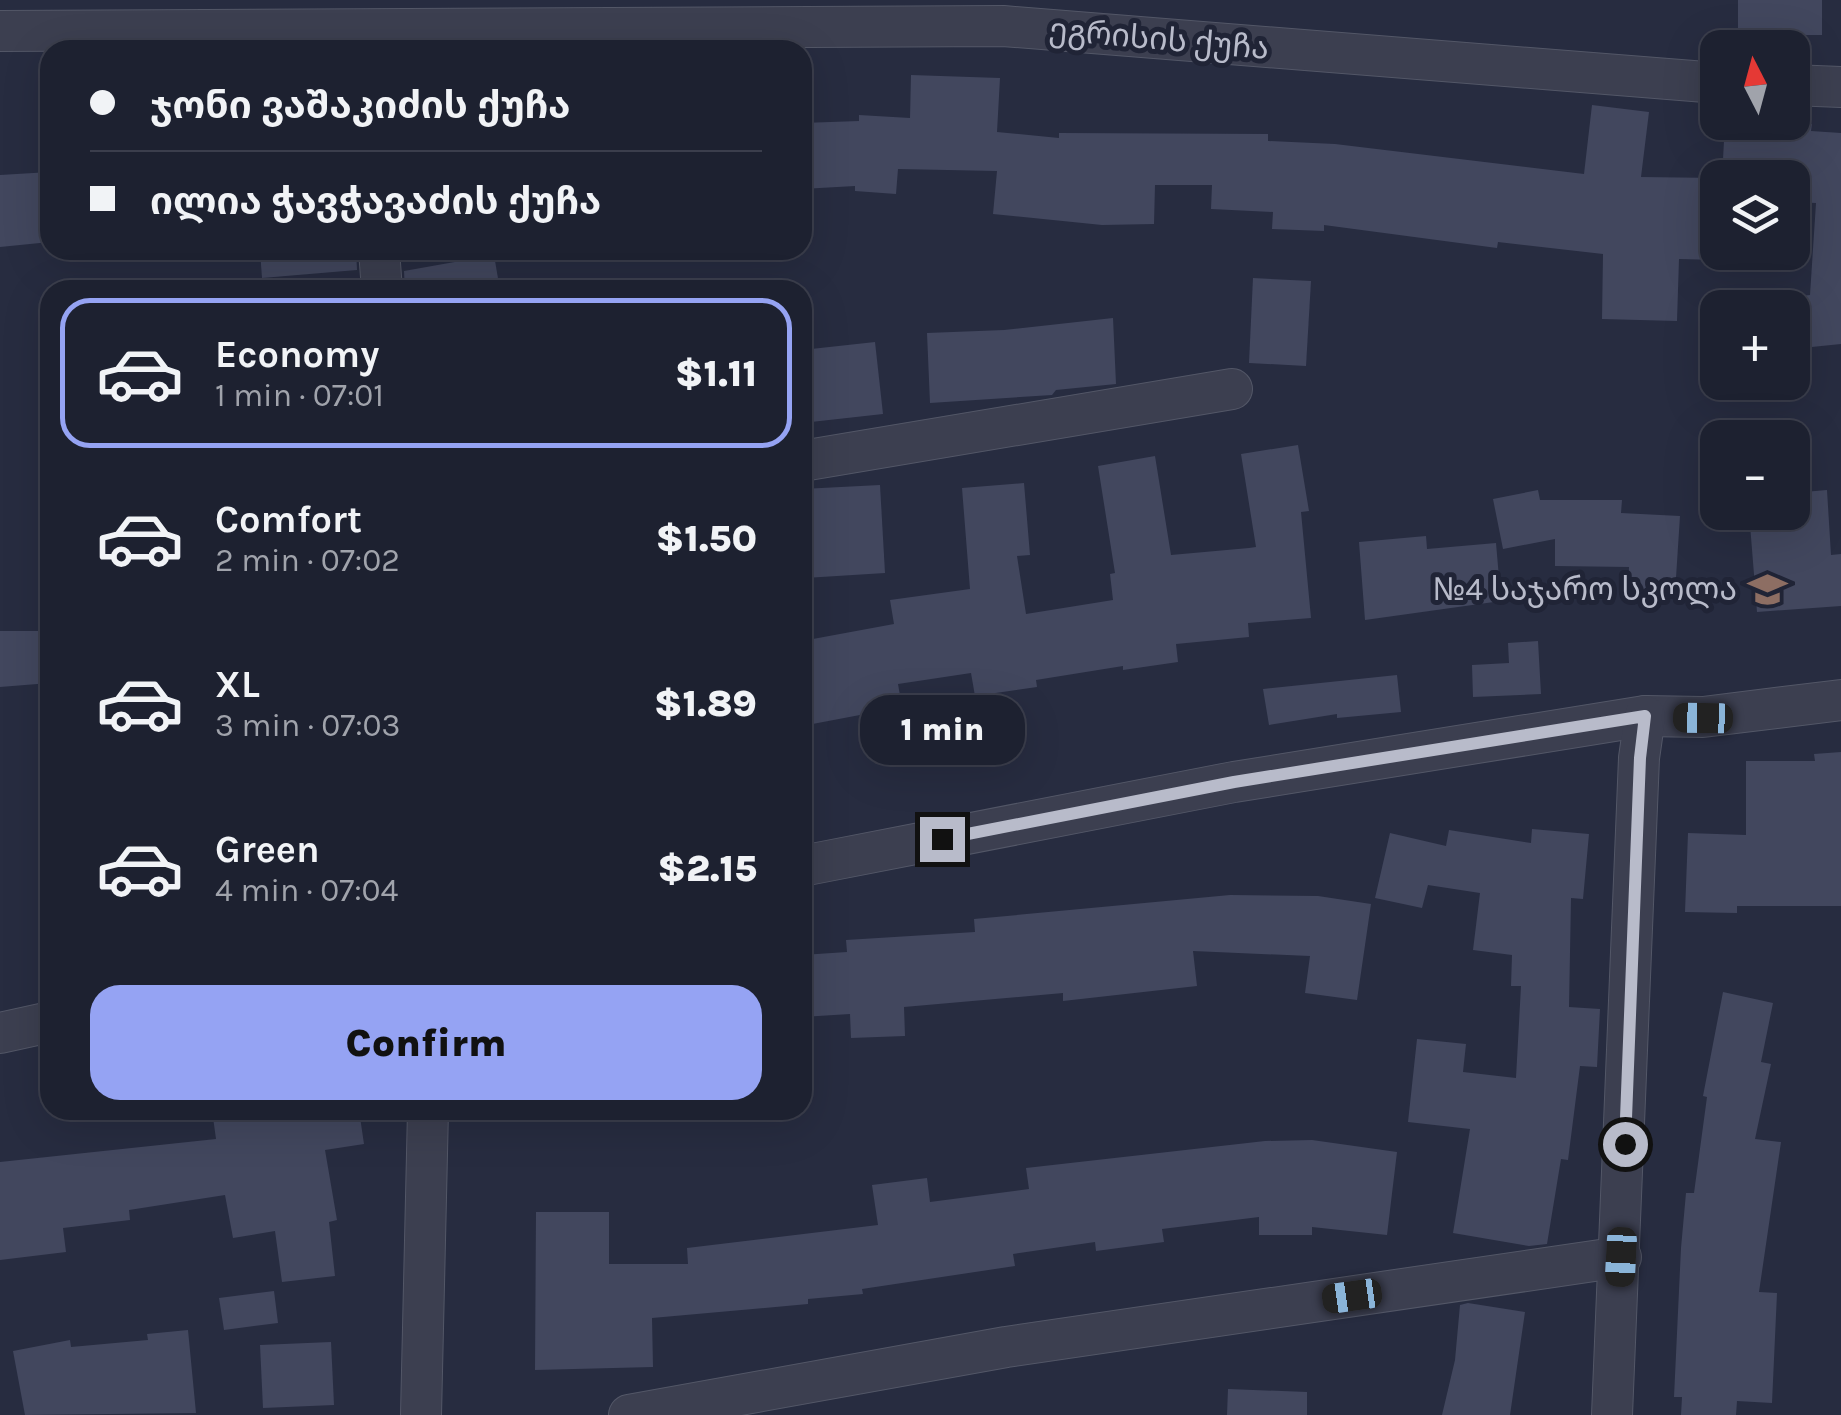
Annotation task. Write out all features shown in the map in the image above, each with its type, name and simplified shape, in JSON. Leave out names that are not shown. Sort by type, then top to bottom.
[{"type":"street","name":"ეგრისის ქუჩა","points":[[0,30],[102,14],[362,40],[1006,13],[1700,81]]},
{"type":"street","points":[[1810,86],[1841,87]]},
{"type":"street","points":[[812,458],[1232,389]]},
{"type":"street","points":[[812,864],[1234,782],[1645,716],[1703,718],[1841,700]]},
{"type":"street","points":[[1612,1415],[1640,758],[1645,716]]},
{"type":"street","points":[[0,1033],[40,1024]]},
{"type":"street","points":[[421,1415],[428,1120]]},
{"type":"street","points":[[629,1415],[1006,1346],[1621,1257]]},
{"type":"building","points":[[1738,0],[1822,0],[1822,35],[1810,35],[1810,30],[1738,30]]},
{"type":"building","points":[[911,75],[1000,78],[997,132],[1059,138],[1059,133],[1268,134],[1268,141],[1335,144],[1584,174],[1592,105],[1649,112],[1641,177],[1700,178],[1700,260],[1679,259],[1677,321],[1602,319],[1603,254],[1498,242],[1497,248],[1324,225],[1324,231],[1272,229],[1273,212],[1211,209],[1212,185],[1155,185],[1154,224],[1102,225],[993,214],[997,171],[898,169],[896,194],[855,191],[855,186],[812,188],[812,123],[859,121],[859,115],[910,118]]},
{"type":"building","points":[[1810,124],[1811,131],[1841,133],[1841,344],[1810,347],[1816,203],[1810,203],[1810,160],[1723,160],[1724,140],[1810,140]]},
{"type":"building","points":[[40,173],[40,243],[0,247],[0,175]]},
{"type":"building","points":[[261,260],[356,260],[357,270],[262,278]]},
{"type":"building","points":[[466,260],[495,260],[498,280],[404,280],[404,271]]},
{"type":"building","points":[[1253,278],[1311,281],[1306,366],[1249,363]]},
{"type":"building","points":[[1113,318],[1116,384],[1056,390],[1052,395],[930,403],[927,333],[1004,330]]},
{"type":"building","points":[[875,342],[883,414],[812,422],[812,349]]},
{"type":"building","points":[[1298,445],[1309,511],[1301,512],[1311,618],[1248,623],[1249,637],[1176,644],[1178,662],[1036,680],[1037,687],[975,696],[971,673],[898,684],[902,707],[812,724],[812,639],[894,624],[890,600],[970,589],[962,488],[1024,483],[1030,555],[1017,556],[1026,614],[1113,600],[1110,574],[1115,573],[1098,466],[1155,456],[1171,555],[1256,547],[1241,454]]},
{"type":"building","points":[[880,485],[885,573],[812,578],[812,488]]},
{"type":"building","points":[[1538,490],[1540,500],[1622,500],[1621,513],[1680,516],[1675,593],[1628,590],[1629,567],[1555,566],[1555,539],[1503,549],[1493,499]]},
{"type":"building","points":[[1827,490],[1831,555],[1841,554],[1841,606],[1757,612],[1750,530],[1810,530],[1810,491]]},
{"type":"building","points":[[1426,536],[1427,549],[1496,543],[1501,601],[1365,620],[1359,542]]},
{"type":"building","points":[[0,631],[40,631],[40,684],[0,687]]},
{"type":"building","points":[[1538,641],[1541,694],[1473,697],[1472,665],[1509,663],[1508,643]]},
{"type":"building","points":[[1397,675],[1401,712],[1337,718],[1337,714],[1269,725],[1263,689]]},
{"type":"building","points":[[1841,752],[1841,906],[1737,906],[1737,913],[1685,912],[1688,833],[1746,835],[1746,761],[1815,761],[1814,754]]},
{"type":"building","points":[[1532,829],[1589,834],[1583,899],[1571,898],[1569,1007],[1600,1009],[1597,1067],[1580,1066],[1568,1160],[1561,1159],[1547,1244],[1529,1246],[1453,1233],[1470,1129],[1408,1122],[1417,1039],[1466,1044],[1463,1072],[1516,1078],[1521,986],[1511,986],[1512,955],[1473,950],[1480,893],[1428,885],[1422,908],[1375,898],[1390,833],[1446,846],[1449,830],[1531,843]]},
{"type":"building","points":[[1230,895],[1318,896],[1371,904],[1357,1000],[1305,993],[1310,956],[1193,951],[1197,986],[1063,1001],[1063,993],[904,1007],[905,1036],[851,1038],[850,1014],[812,1016],[812,954],[847,952],[846,940],[975,932],[974,919]]},
{"type":"building","points":[[1723,992],[1773,1003],[1761,1062],[1771,1064],[1755,1139],[1781,1142],[1759,1292],[1777,1293],[1772,1403],[1737,1401],[1736,1415],[1681,1415],[1682,1397],[1674,1397],[1686,1193],[1694,1193],[1707,1097],[1703,1096]]},
{"type":"building","points":[[213,1120],[360,1120],[364,1144],[325,1150],[337,1220],[329,1222],[335,1276],[282,1282],[275,1231],[233,1238],[225,1195],[129,1210],[130,1220],[63,1228],[66,1252],[0,1260],[0,1162],[216,1139]]},
{"type":"building","points":[[1312,1140],[1397,1152],[1387,1235],[1312,1227],[1312,1235],[1259,1235],[1259,1217],[1162,1229],[1164,1242],[1096,1251],[1095,1242],[1013,1254],[1015,1266],[862,1289],[863,1294],[808,1299],[808,1304],[652,1318],[653,1367],[535,1370],[536,1212],[609,1212],[609,1264],[688,1264],[687,1248],[878,1225],[872,1185],[927,1178],[930,1202],[1029,1189],[1026,1168],[1265,1141]]},
{"type":"building","points":[[274,1291],[278,1323],[224,1330],[219,1298]]},
{"type":"building","points":[[1460,1305],[1525,1312],[1510,1415],[1442,1415],[1455,1360]]},
{"type":"building","points":[[188,1330],[196,1413],[25,1415],[13,1351],[70,1340],[71,1347],[148,1340],[147,1334]]},
{"type":"building","points":[[331,1342],[334,1405],[263,1408],[260,1345]]},
{"type":"building","points":[[1228,1389],[1307,1392],[1307,1415],[1227,1415]]},
{"type":"place","name":"№4 საჯარო სკოლა","points":[[1767,589]]},
{"type":"route","points":[[942,839],[1234,782],[1645,716],[1640,758],[1625,1144]]}]
